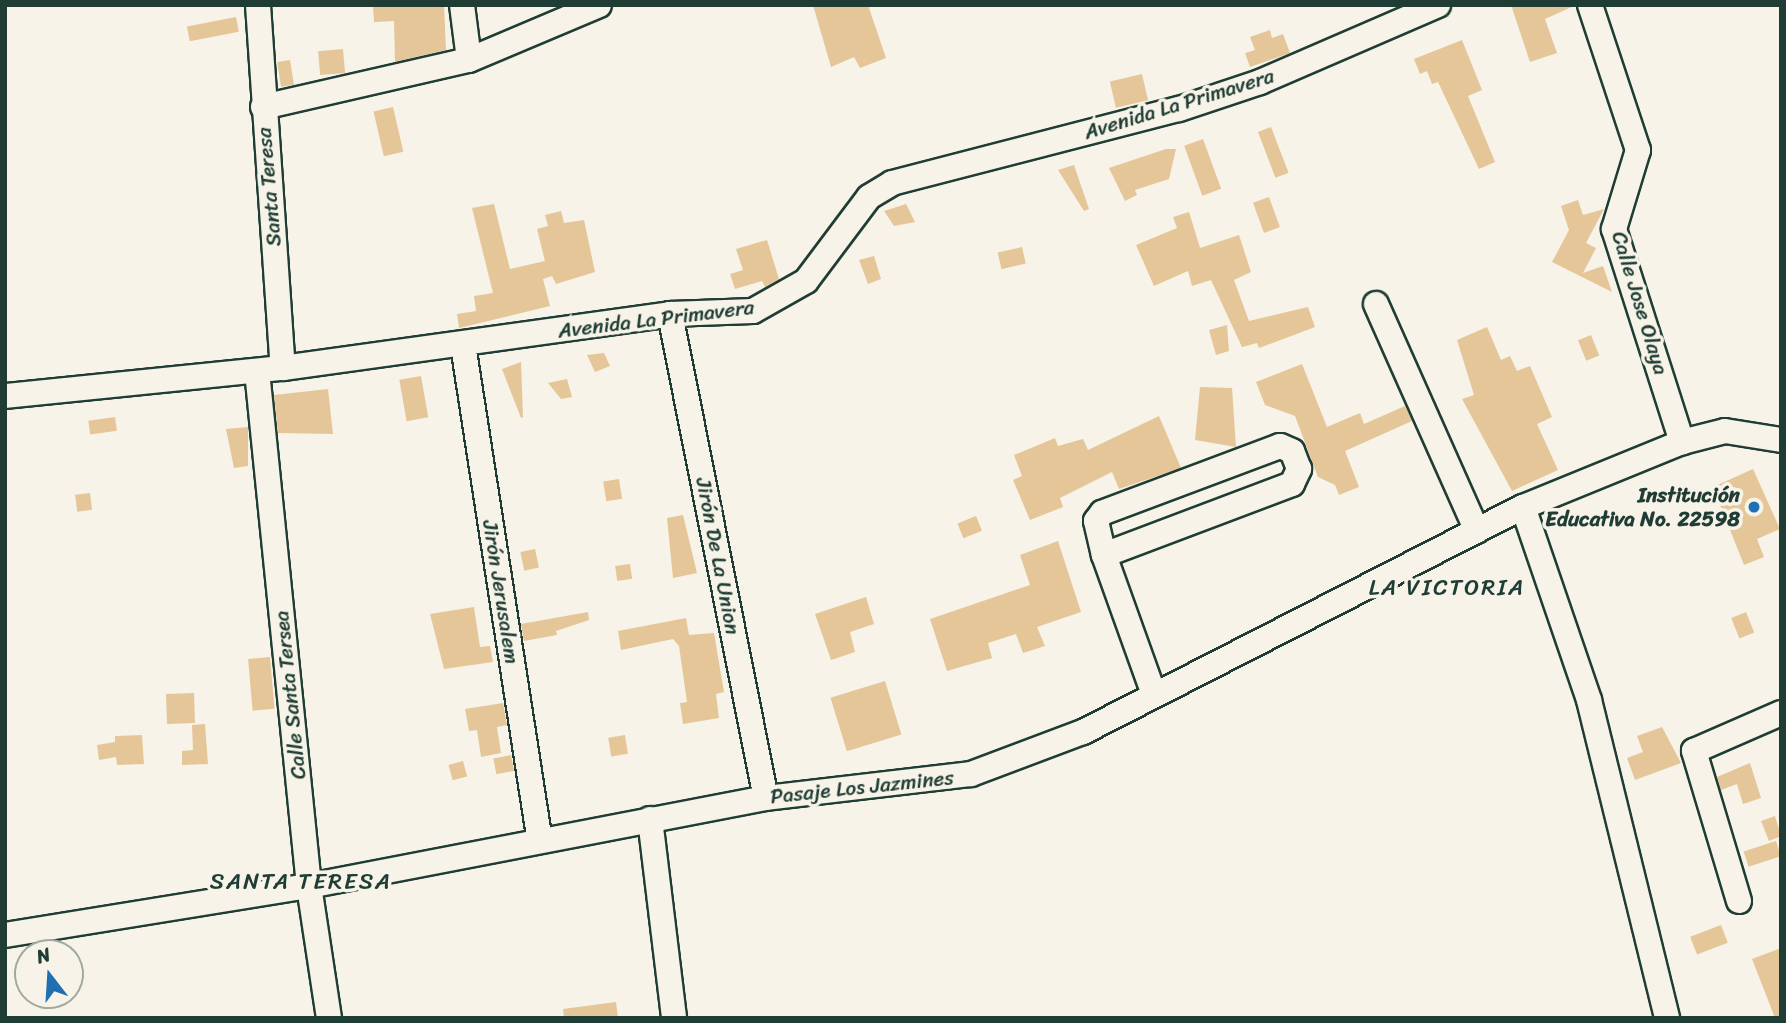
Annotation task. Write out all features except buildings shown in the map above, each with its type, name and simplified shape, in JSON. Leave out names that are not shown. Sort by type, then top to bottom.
[{"type":"street","name":"Santa Teresa","points":[[258,5],[263,107],[284,368]]},
{"type":"street","points":[[462,5],[469,60]]},
{"type":"street","points":[[263,107],[469,60],[598,5]]},
{"type":"street","name":"Avenida La Primavera","points":[[5,396],[257,372],[670,314],[753,311],[782,299],[806,281],[869,197],[892,183],[1179,109],[1260,82],[1389,15],[1438,5]]},
{"type":"street","name":"Calle Jose Olaya","points":[[1590,5],[1638,150],[1614,229],[1682,442]]},
{"type":"street","points":[[1376,304],[1477,531]]},
{"type":"street","name":"Jirón De La Union","points":[[670,314],[766,797]]},
{"type":"street","name":"Jirón Jerusalem","points":[[463,345],[539,838]]},
{"type":"street","name":"Calle Santa Tersea","points":[[257,372],[309,886],[329,1018]]},
{"type":"street","name":"Pasaje Los Jazmines","points":[[5,934],[309,886],[539,838],[766,797],[971,774],[1083,732],[1153,692],[1523,507],[1682,442],[1725,431],[1781,440]]},
{"type":"street","points":[[1104,555],[1292,484],[1299,469],[1292,451],[1280,446],[1102,513],[1096,530],[1104,555],[1153,692]]},
{"type":"street","points":[[1523,507],[1589,700],[1667,1018]]},
{"type":"street","points":[[1739,901],[1694,751],[1781,713]]},
{"type":"street","points":[[650,819],[674,1018]]},
{"type":"place","name":"Institución Educativa No. 22598","points":[[1754,507]]},
{"type":"district","name":"LA VICTORIA","points":[[1447,588]]},
{"type":"district","name":"SANTA TERESA","points":[[301,882]]}]
